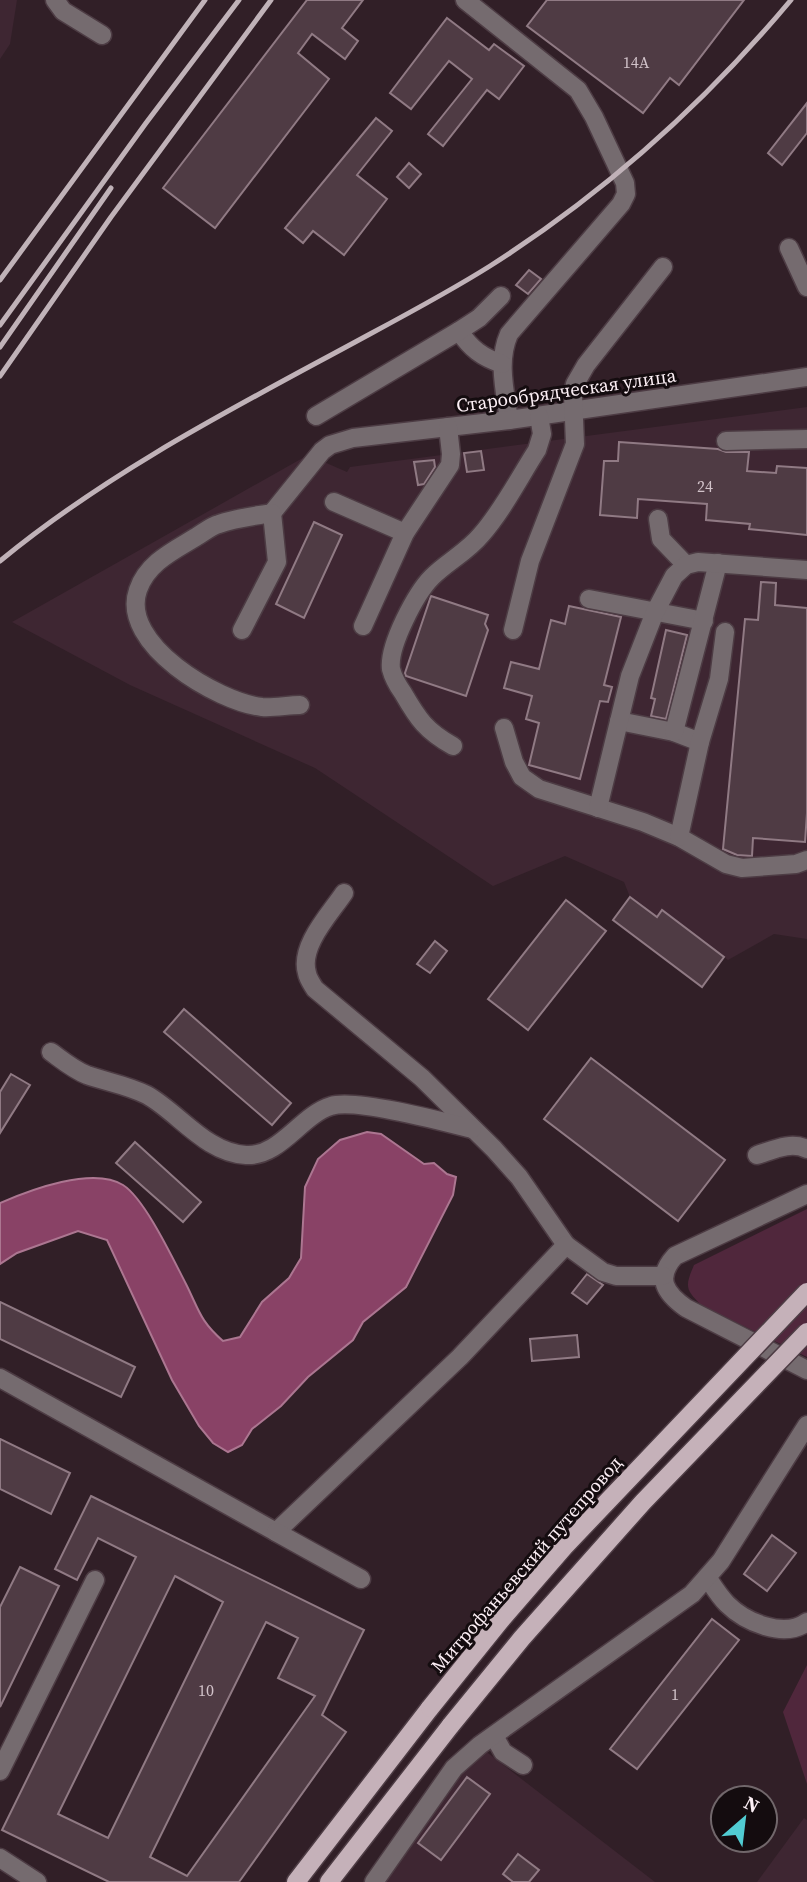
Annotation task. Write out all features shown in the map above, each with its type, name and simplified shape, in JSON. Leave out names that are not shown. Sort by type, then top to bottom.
[{"type":"main road","name":"Митрофаньевский путепровод","points":[[296,1882],[500,1620],[623,1482],[807,1292]]},
{"type":"main road","points":[[329,1882],[522,1638],[643,1502],[807,1332]]},
{"type":"street","points":[[55,0],[63,11],[102,35]]},
{"type":"street","points":[[465,0],[578,90],[594,117],[625,183],[626,194],[621,204],[509,334],[503,348],[502,364],[509,420]]},
{"type":"street","points":[[789,248],[807,287]]},
{"type":"street","points":[[513,630],[530,561],[576,444],[573,395],[579,374],[663,267]]},
{"type":"street","points":[[316,416],[479,318],[501,296]]},
{"type":"street","points":[[458,331],[476,352],[502,364]]},
{"type":"street","name":"Старообрядческая улица","points":[[272,513],[315,458],[330,445],[353,438],[539,416],[807,377]]},
{"type":"street","points":[[453,747],[429,732],[420,722],[397,683],[391,668],[392,653],[423,587],[480,536],[537,450],[542,433],[539,416]]},
{"type":"street","points":[[363,626],[405,533],[450,465],[448,427]]},
{"type":"street","points":[[726,441],[807,439]]},
{"type":"street","points":[[334,502],[405,533]]},
{"type":"street","points":[[242,630],[277,562],[272,513],[218,524],[163,556],[149,571],[138,589],[134,608],[139,625],[151,642],[189,676],[228,697],[262,707],[300,705]]},
{"type":"street","points":[[658,519],[661,539],[686,565]]},
{"type":"street","points":[[598,808],[630,676],[654,612],[674,576],[686,565],[698,562],[807,570]]},
{"type":"street","points":[[674,732],[718,563]]},
{"type":"street","points":[[589,599],[704,621]]},
{"type":"street","points":[[679,837],[701,741],[719,679],[725,632]]},
{"type":"street","points":[[618,721],[674,732],[701,741]]},
{"type":"street","points":[[504,728],[514,762],[522,777],[539,789],[643,822],[679,837],[726,864],[742,868],[796,864],[807,860]]},
{"type":"street","points":[[344,893],[315,935],[306,956],[307,973],[315,989],[422,1078],[494,1149],[519,1177],[566,1245],[603,1272],[616,1276],[663,1276]]},
{"type":"street","points":[[51,1052],[84,1074],[123,1084],[148,1096],[207,1140],[227,1151],[247,1156],[281,1142],[315,1113],[333,1105],[358,1105],[472,1129]]},
{"type":"street","points":[[757,1156],[786,1146],[799,1145],[807,1149]]},
{"type":"street","points":[[807,1194],[675,1256],[667,1265],[663,1276],[666,1289],[686,1308],[807,1370]]},
{"type":"street","points":[[276,1532],[460,1357],[566,1245]]},
{"type":"street","points":[[0,1378],[360,1579]]},
{"type":"street","points":[[374,1882],[454,1768],[494,1736],[692,1594],[721,1560],[807,1425]]},
{"type":"street","points":[[707,1577],[727,1604],[747,1617],[774,1629],[807,1622]]},
{"type":"street","points":[[0,1771],[94,1580]]},
{"type":"street","points":[[494,1736],[503,1752],[523,1765]]},
{"type":"street","points":[[0,1858],[37,1882]]},
{"type":"shaded area","points":[[0,0],[17,0],[10,44],[0,59]]},
{"type":"shaded area","points":[[807,407],[807,939],[774,934],[728,960],[662,910],[657,917],[630,897],[624,882],[565,856],[493,886],[315,768],[130,685],[12,622],[308,455],[347,472],[350,467]]},
{"type":"shaded area","points":[[367,1132],[381,1134],[424,1164],[434,1163],[447,1174],[456,1177],[453,1195],[406,1287],[363,1322],[353,1340],[252,1429],[242,1445],[228,1452],[213,1443],[199,1426],[172,1380],[107,1240],[78,1231],[17,1253],[0,1264],[0,1203],[62,1182],[95,1178],[110,1180],[123,1185],[131,1192],[149,1216],[209,1327],[223,1341],[240,1337],[262,1302],[289,1278],[301,1258],[305,1187],[318,1159],[340,1140]]},
{"type":"shaded area","points":[[807,1209],[807,1357],[701,1305],[689,1291],[688,1283],[694,1265]]},
{"type":"shaded area","points":[[807,1665],[807,1784],[783,1712]]},
{"type":"shaded area","points":[[484,1750],[655,1882],[384,1882],[463,1773]]},
{"type":"shaded area","points":[[804,1818],[807,1820],[807,1882],[757,1882]]},
{"type":"building","points":[[307,0],[363,0],[342,28],[358,41],[345,59],[312,34],[298,53],[329,79],[215,228],[163,188]]},
{"type":"building","points":[[547,0],[744,0],[679,85],[670,78],[643,113],[527,26]]},
{"type":"building","points":[[447,18],[489,50],[494,44],[524,66],[499,99],[487,90],[443,146],[428,134],[472,79],[449,61],[411,109],[390,93]]},
{"type":"building","points":[[807,103],[807,133],[782,165],[768,153]]},
{"type":"building","points":[[376,118],[392,131],[357,175],[387,199],[344,255],[313,231],[303,243],[285,228]]},
{"type":"building","points":[[409,163],[421,174],[409,188],[397,177]]},
{"type":"building","points":[[529,270],[541,279],[528,294],[516,285]]},
{"type":"building","points":[[619,442],[749,452],[747,471],[776,473],[777,466],[807,468],[807,535],[749,529],[750,524],[706,520],[707,504],[638,499],[637,518],[600,515],[604,461],[618,461]]},
{"type":"building","points":[[481,451],[484,470],[467,472],[464,453]]},
{"type":"building","points":[[434,460],[435,467],[424,484],[418,485],[414,462]]},
{"type":"building","points":[[314,522],[342,535],[304,618],[276,604]]},
{"type":"building","points":[[761,582],[776,583],[775,605],[807,608],[807,813],[805,842],[753,838],[752,856],[737,855],[723,849],[745,619],[758,620]]},
{"type":"building","points":[[431,596],[488,615],[485,624],[488,630],[466,696],[406,676]]},
{"type":"building","points":[[569,606],[621,617],[604,685],[612,687],[608,702],[600,701],[580,779],[529,765],[539,723],[526,719],[532,696],[504,688],[511,662],[539,669],[551,620],[565,624]]},
{"type":"building","points":[[666,630],[687,635],[666,719],[651,716],[655,699],[651,698]]},
{"type":"building","points":[[630,897],[657,917],[662,910],[724,957],[702,987],[613,920]]},
{"type":"building","points":[[566,900],[606,931],[528,1030],[488,999]]},
{"type":"building","points":[[435,941],[447,951],[430,973],[417,964]]},
{"type":"building","points":[[184,1009],[291,1103],[272,1125],[164,1032]]},
{"type":"building","points":[[591,1058],[725,1160],[678,1221],[544,1119]]},
{"type":"building","points":[[11,1074],[30,1085],[0,1133],[0,1092]]},
{"type":"building","points":[[135,1142],[201,1202],[183,1222],[116,1163]]},
{"type":"building","points":[[587,1274],[603,1285],[587,1304],[572,1293]]},
{"type":"building","points":[[0,1302],[135,1367],[121,1397],[0,1339]]},
{"type":"building","points":[[577,1335],[579,1357],[532,1361],[530,1339]]},
{"type":"building","points":[[0,1439],[70,1473],[51,1514],[0,1489]]},
{"type":"building","points":[[91,1496],[364,1630],[322,1715],[346,1732],[239,1882],[109,1882],[2,1830],[136,1557],[98,1538],[77,1580],[55,1569]],"holes":[[[175,1576],[223,1602],[108,1838],[58,1814]],[[266,1622],[298,1638],[278,1678],[315,1696],[187,1876],[150,1857]]]},
{"type":"building","points":[[772,1535],[796,1553],[767,1591],[744,1574]]},
{"type":"building","points":[[20,1567],[59,1586],[0,1707],[0,1607]]},
{"type":"building","points":[[712,1619],[739,1640],[637,1769],[610,1749]]},
{"type":"building","points":[[467,1777],[490,1794],[441,1860],[418,1843]]},
{"type":"building","points":[[518,1854],[539,1870],[529,1882],[513,1882],[503,1874]]},
{"type":"railway","points":[[0,280],[205,0]]},
{"type":"railway","points":[[0,325],[239,0]]},
{"type":"railway","points":[[0,376],[111,217],[271,0]]},
{"type":"railway","points":[[0,561],[88,496],[180,438],[446,292],[532,238],[651,145],[723,75],[791,0]]},
{"type":"railway","points":[[0,347],[111,188]]}]
